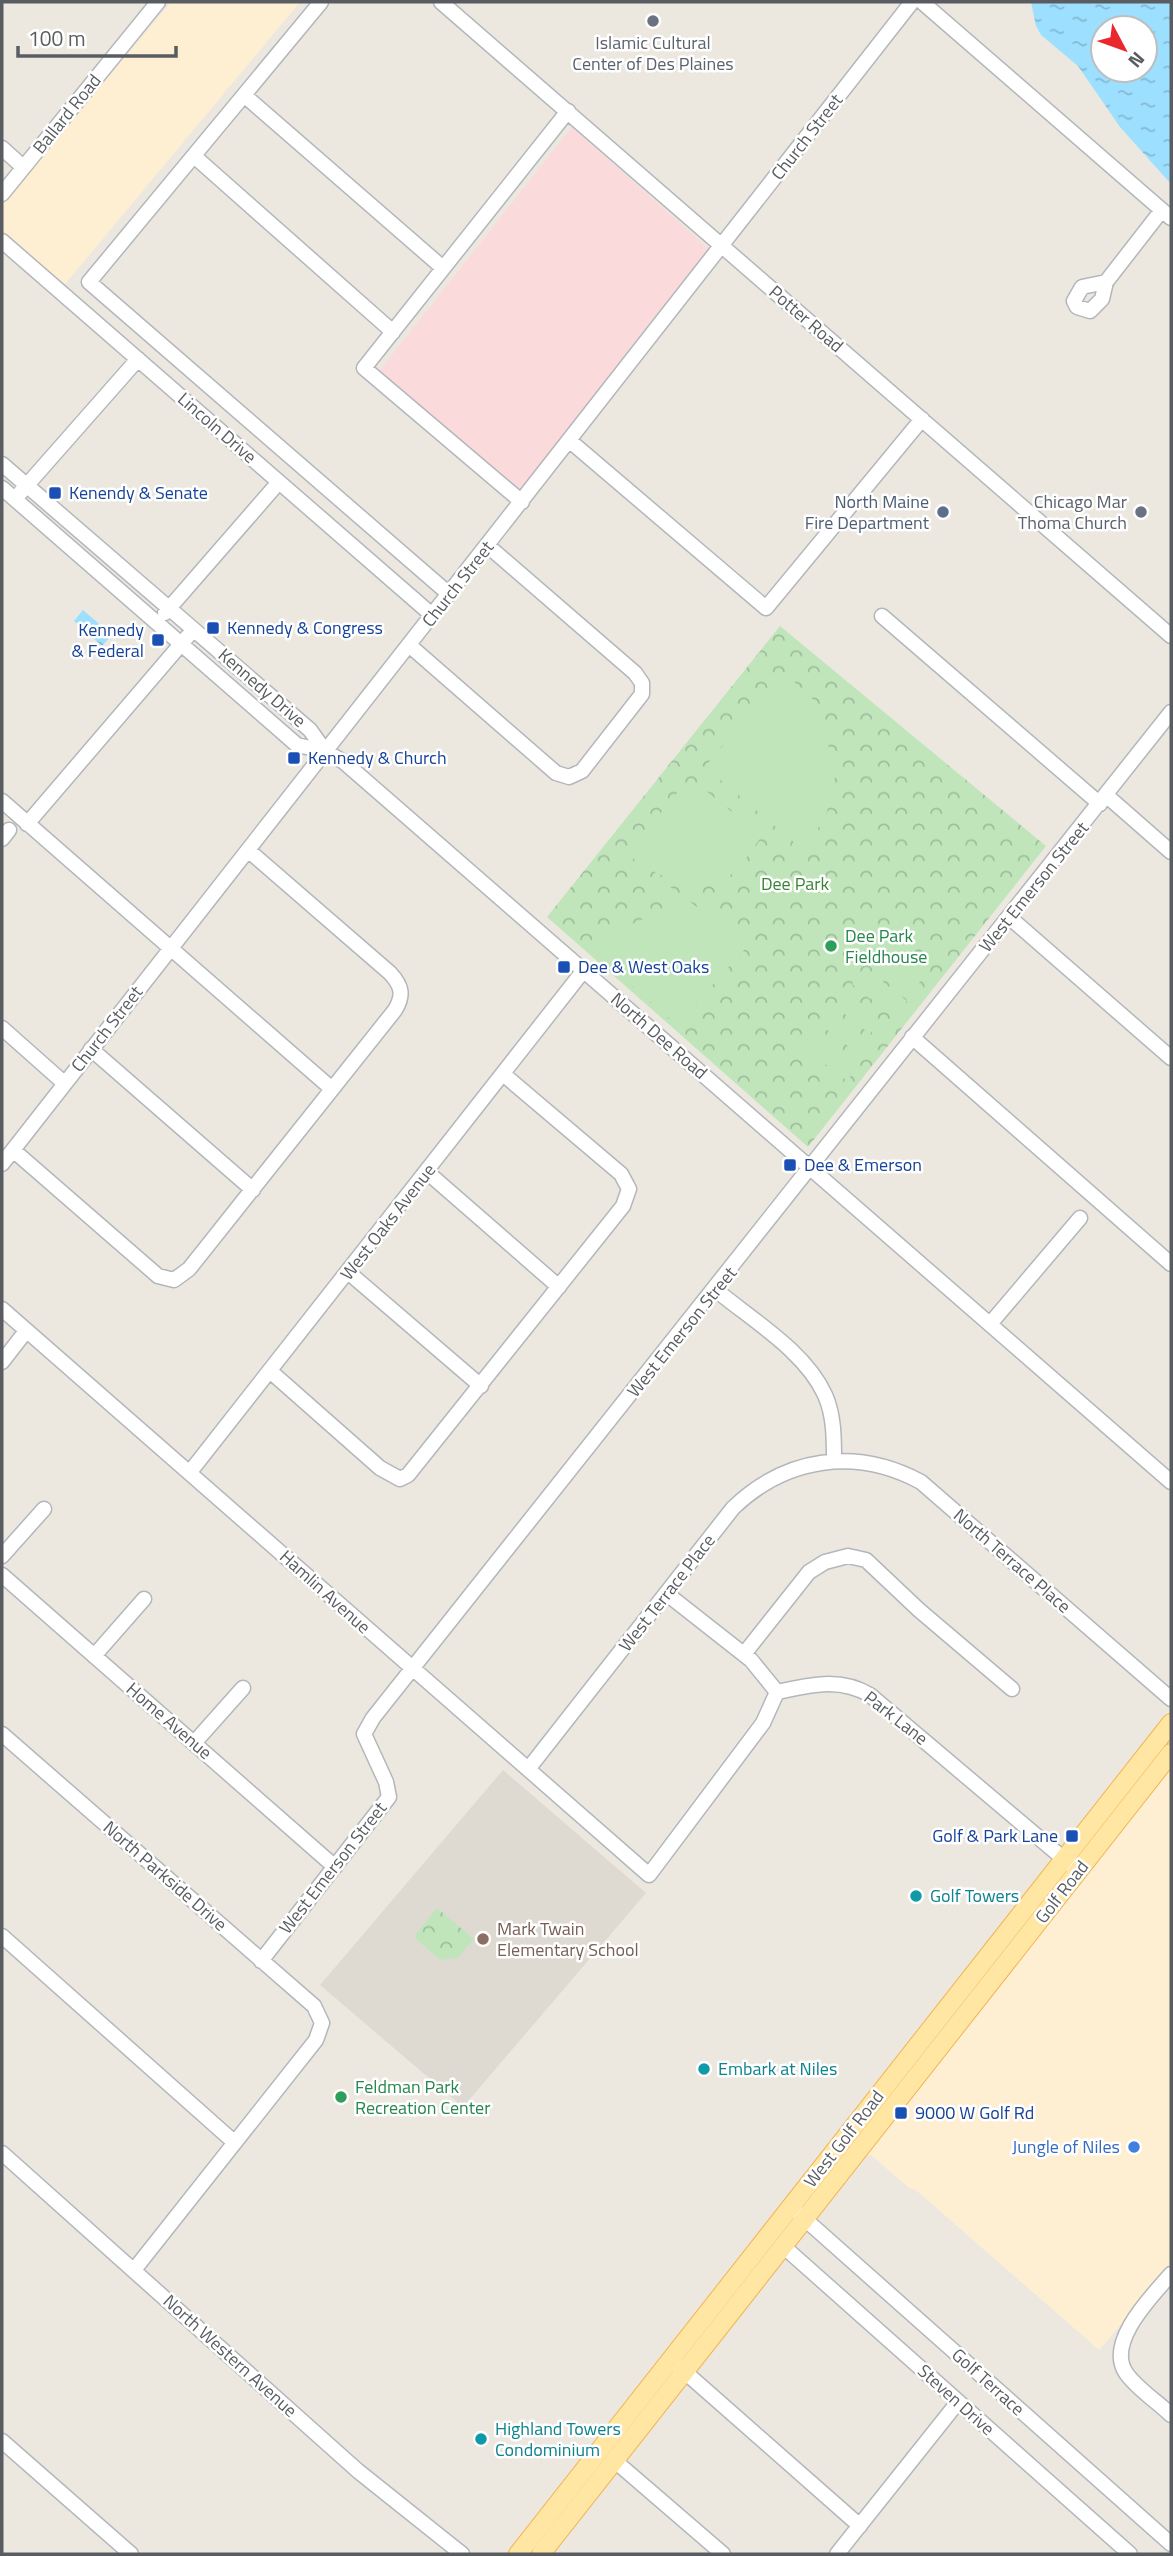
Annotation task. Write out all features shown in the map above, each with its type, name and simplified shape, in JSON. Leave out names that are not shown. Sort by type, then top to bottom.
[{"type":"main road","name":"West Golf Road","points":[[541,2554],[783,2246],[798,2213],[1064,1859],[1171,1723]]},
{"type":"main road","name":"Golf Road","points":[[972,2006],[1171,1753]]},
{"type":"main road","name":"West Golf Road","points":[[518,2554],[671,2359],[972,2006]]},
{"type":"street","name":"Ballard Road","points":[[2,194],[158,2]]},
{"type":"street","points":[[321,2],[194,156],[393,332]]},
{"type":"street","name":"Potter Road","points":[[442,2],[1171,636]]},
{"type":"street","name":"Church Street","points":[[2,1164],[912,2]]},
{"type":"street","points":[[922,2],[1167,214],[1106,282]]},
{"type":"street","points":[[243,95],[443,268]]},
{"type":"street","points":[[522,502],[364,368],[568,111]]},
{"type":"street","points":[[2,148],[23,167]]},
{"type":"street","name":"Lincoln Drive","points":[[194,156],[89,282],[449,594]]},
{"type":"street","name":"Lincoln Drive","points":[[2,241],[432,615]]},
{"type":"street","points":[[15,499],[138,359]]},
{"type":"street","points":[[570,442],[766,608],[922,419]]},
{"type":"street","name":"Kennedy Drive","points":[[2,464],[310,730],[326,751]]},
{"type":"street","points":[[158,622],[279,482]]},
{"type":"street","name":"Kennedy Drive","points":[[2,488],[297,745],[326,751]]},
{"type":"street","points":[[409,645],[556,773],[569,777],[582,771],[642,694],[642,683],[635,673],[488,545]]},
{"type":"street","points":[[882,616],[1103,800],[1171,852]]},
{"type":"street","points":[[27,824],[194,629]]},
{"type":"street","name":"West Emerson Street","points":[[261,1961],[389,1797],[386,1782],[364,1734],[412,1669],[716,1290],[912,1037],[1171,712]]},
{"type":"street","name":"North Dee Road","points":[[326,751],[344,762],[1171,1481]]},
{"type":"street","points":[[2,801],[332,1089]]},
{"type":"street","points":[[13,1150],[158,1276],[174,1280],[189,1269],[395,1010],[401,999],[401,991],[390,973],[248,850]]},
{"type":"street","points":[[1009,917],[1171,1058]]},
{"type":"street","name":"West Oaks Avenue","points":[[190,1472],[584,971]]},
{"type":"street","points":[[2,1028],[64,1083]]},
{"type":"street","points":[[912,1037],[1171,1264]]},
{"type":"street","points":[[91,1049],[253,1190]]},
{"type":"street","points":[[270,1371],[380,1468],[400,1479],[415,1470],[623,1206],[629,1189],[621,1174],[503,1074]]},
{"type":"street","points":[[427,1172],[559,1287]]},
{"type":"street","points":[[990,1324],[1080,1218]]},
{"type":"street","points":[[348,1272],[481,1386]]},
{"type":"street","points":[[716,1290],[793,1353],[819,1384],[831,1416],[834,1460]]},
{"type":"street","name":"Hamlin Avenue","points":[[2,1309],[649,1875],[763,1723],[777,1692]]},
{"type":"street","points":[[2,1362],[26,1331]]},
{"type":"street","name":"West Terrace Place","points":[[529,1768],[733,1508],[748,1493],[785,1473],[834,1460]]},
{"type":"street","name":"North Terrace Place","points":[[834,1460],[873,1462],[921,1482],[1171,1699]]},
{"type":"street","points":[[2,1556],[44,1509]]},
{"type":"street","points":[[744,1654],[809,1572],[825,1562],[848,1556],[866,1560],[919,1610],[1012,1689]]},
{"type":"street","name":"Home Avenue","points":[[2,1575],[335,1867]]},
{"type":"street","points":[[667,1594],[760,1668],[777,1692]]},
{"type":"street","points":[[94,1656],[144,1599]]},
{"type":"street","name":"Park Lane","points":[[777,1692],[837,1683],[855,1687],[870,1695],[1078,1871]]},
{"type":"street","points":[[194,1743],[243,1688]]},
{"type":"street","name":"North Parkside Drive","points":[[2,1734],[314,2006],[322,2023],[316,2040],[234,2142]]},
{"type":"street","points":[[2,1936],[234,2142],[134,2270]]},
{"type":"street","name":"North Western Avenue","points":[[2,2153],[358,2471],[462,2554]]},
{"type":"street","name":"Golf Terrace","points":[[798,2213],[1171,2544]]},
{"type":"street","name":"Steven Drive","points":[[783,2246],[1128,2554]]},
{"type":"street","points":[[1171,2275],[1130,2323],[1122,2354],[1125,2372],[1171,2415]]},
{"type":"street","points":[[671,2359],[860,2526]]},
{"type":"street","points":[[842,2553],[860,2526],[958,2402]]},
{"type":"street","points":[[2,2441],[131,2554]]},
{"type":"street","points":[[615,2461],[723,2554]]},
{"type":"shaded area","points":[[171,2],[300,2],[65,284],[2,232],[2,205]]},
{"type":"shaded area","points":[[572,127],[710,250],[518,492],[380,370]]},
{"type":"shaded area","points":[[1171,1763],[1171,2267],[1099,2350],[916,2190],[909,2188],[871,2155],[862,2157]]},
{"type":"shaded area","name":"Mark Twain Elementary School","points":[[503,1770],[646,1893],[463,2107],[320,1985]]},
{"type":"green space","name":"Dee Park","points":[[780,626],[1046,846],[808,1147],[547,917]]},
{"type":"green space","points":[[786,674],[820,706],[835,777],[826,816],[803,850],[709,770],[708,763]]},
{"type":"green space","points":[[696,783],[762,836],[732,874],[700,884],[674,880],[627,854],[682,787]]},
{"type":"green space","points":[[661,880],[702,911],[730,919],[754,939],[681,1020],[670,1019],[595,953],[615,934],[635,922],[684,909],[656,887]]},
{"type":"green space","points":[[882,948],[922,979],[909,995],[869,964]]},
{"type":"green space","points":[[865,967],[884,982],[870,999],[852,984]]},
{"type":"green space","points":[[889,986],[907,1001],[894,1017],[875,1003]]},
{"type":"green space","points":[[852,997],[881,1021],[870,1034],[841,1011]]},
{"type":"green space","points":[[837,1015],[866,1039],[856,1052],[826,1029]]},
{"type":"green space","points":[[813,1028],[859,1065],[847,1081],[800,1045]]},
{"type":"green space","points":[[437,1908],[474,1939],[458,1958],[440,1960],[416,1939],[415,1935]]},
{"type":"water","points":[[1031,2],[1171,2],[1171,184],[1120,127],[1090,84],[1159,84],[1159,14],[1089,14],[1089,82],[1078,66],[1041,35],[1036,26]]},
{"type":"water","points":[[83,610],[112,635],[102,646],[74,621]]},
{"type":"place","name":"Islamic Cultural Center of Des Plaines","points":[[653,21]]},
{"type":"place","name":"Kenendy & Senate","points":[[55,493]]},
{"type":"place","name":"North Maine Fire Department","points":[[943,512]]},
{"type":"place","name":"Chicago Mar Thoma Church","points":[[1141,512]]},
{"type":"place","name":"Kennedy & Congress","points":[[213,628]]},
{"type":"place","name":"Kennedy & Federal","points":[[158,640]]},
{"type":"place","name":"Kennedy & Church","points":[[294,758]]},
{"type":"place","name":"Dee Park Fieldhouse","points":[[831,946]]},
{"type":"place","name":"Dee & West Oaks","points":[[564,967]]},
{"type":"place","name":"Dee & Emerson","points":[[790,1165]]},
{"type":"place","name":"Golf & Park Lane","points":[[1072,1836]]},
{"type":"place","name":"Golf Towers","points":[[916,1896]]},
{"type":"place","name":"Mark Twain Elementary School","points":[[483,1939]]},
{"type":"place","name":"Embark at Niles","points":[[704,2069]]},
{"type":"place","name":"Feldman Park Recreation Center","points":[[341,2097]]},
{"type":"place","name":"9000 W Golf Rd","points":[[901,2113]]},
{"type":"place","name":"Jungle of Niles","points":[[1134,2147]]},
{"type":"place","name":"Highland Towers Condominium","points":[[481,2439]]}]
